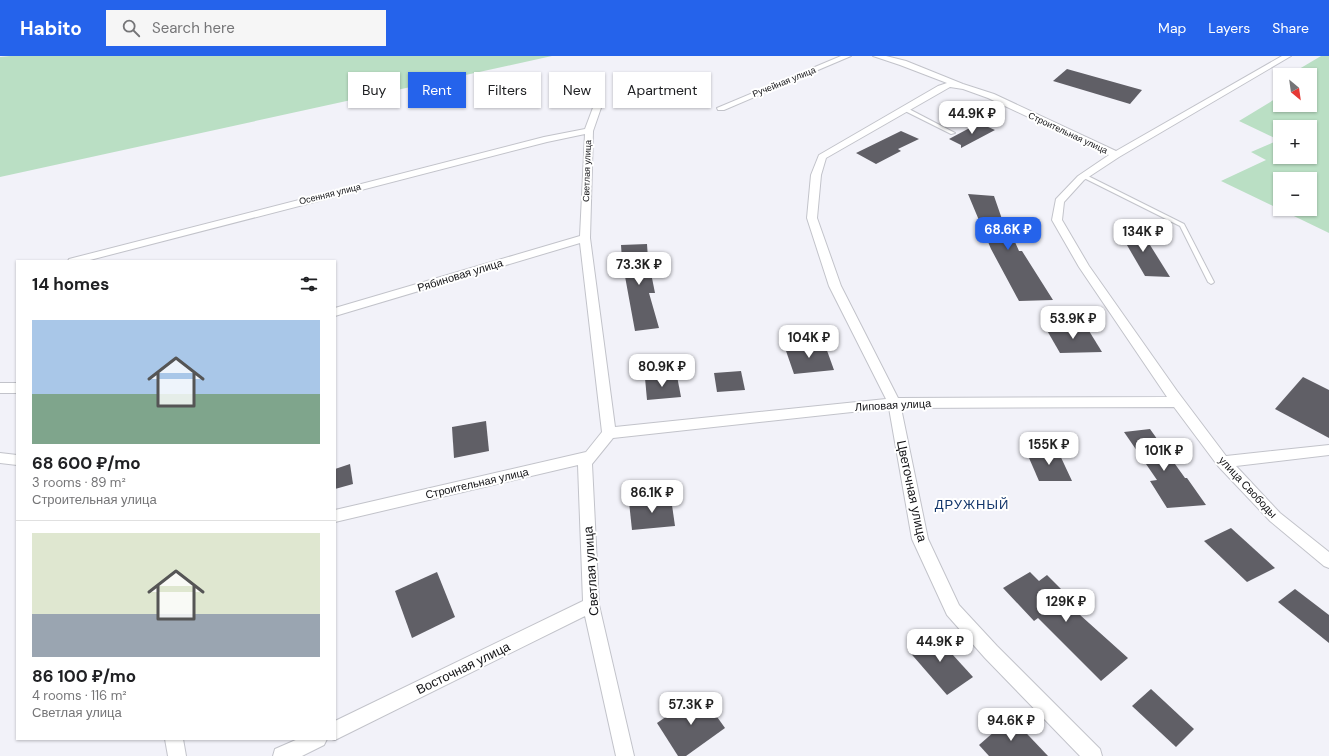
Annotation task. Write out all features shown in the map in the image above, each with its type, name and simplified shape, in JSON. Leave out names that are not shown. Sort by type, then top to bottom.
[{"type":"street","name":"Ручейная улица","points":[[721,108],[847,56]]},
{"type":"street","points":[[877,56],[903,63],[964,87]]},
{"type":"street","points":[[1116,155],[1287,56]]},
{"type":"street","name":"Строительная улица","points":[[869,129],[949,85],[964,87],[991,96],[1116,155]]},
{"type":"street","name":"Светлая улица","points":[[597,108],[589,131],[585,238],[609,433]]},
{"type":"street","name":"Цветочная улица","points":[[869,129],[822,157],[816,175],[812,218],[835,286],[894,403],[920,539],[953,610],[991,652],[1094,756]]},
{"type":"street","name":"Осенняя улица","points":[[77,260],[421,171],[589,131]]},
{"type":"street","name":"Строительная улица","points":[[1116,155],[1084,176],[1059,201],[1057,220],[1084,267],[1178,402]]},
{"type":"street","name":"Рябиновая улица","points":[[336,312],[585,238]]},
{"type":"street","points":[[0,388],[16,388]]},
{"type":"street","name":"Липовая улица","points":[[609,433],[894,403],[1178,402]]},
{"type":"street","name":"улица Свободы","points":[[1178,402],[1223,462],[1275,517],[1329,561]]},
{"type":"street","points":[[590,456],[609,433]]},
{"type":"street","points":[[1223,462],[1329,450]]},
{"type":"street","name":"Строительная улица","points":[[336,516],[590,456]]},
{"type":"street","name":"Светлая улица","points":[[590,456],[585,463],[591,605],[625,756]]},
{"type":"street","points":[[0,458],[16,460]]},
{"type":"street","name":"Восточная улица","points":[[336,731],[591,605]]},
{"type":"street","points":[[174,740],[177,756]]},
{"type":"street","points":[[288,753],[316,740]]},
{"type":"lane","points":[[904,109],[953,133]]},
{"type":"lane","points":[[1084,176],[1182,225],[1211,282]]},
{"type":"green space","points":[[552,56],[466,75],[466,72],[408,72],[408,88],[400,89],[400,72],[348,72],[348,101],[0,177],[0,57]]},
{"type":"green space","points":[[1321,56],[1329,56],[1329,233],[1294,216],[1317,216],[1317,172],[1273,172],[1273,206],[1221,181],[1266,160],[1251,152],[1273,143],[1273,164],[1317,164],[1317,120],[1273,120],[1273,137],[1239,121],[1273,100],[1273,112],[1317,112],[1317,68],[1301,68]]},
{"type":"building","points":[[1067,69],[1142,90],[1130,104],[1053,81]]},
{"type":"building","points":[[979,123],[995,130],[961,148],[961,145],[949,139]]},
{"type":"building","points":[[901,131],[919,139],[898,149],[901,151],[876,164],[856,153]]},
{"type":"building","points":[[968,194],[994,196],[1003,222],[1006,222],[1019,251],[1022,251],[1053,300],[1019,301],[991,249]]},
{"type":"building","points":[[1117,228],[1140,229],[1170,277],[1145,276]]},
{"type":"building","points":[[647,244],[649,273],[651,273],[655,293],[649,293],[659,328],[635,331],[622,260],[621,245]]},
{"type":"building","points":[[1086,326],[1102,352],[1060,353],[1045,327]]},
{"type":"building","points":[[825,345],[834,370],[794,374],[785,348]]},
{"type":"building","points":[[741,371],[745,390],[717,392],[714,373]]},
{"type":"building","points":[[677,376],[681,397],[647,400],[645,378]]},
{"type":"building","points":[[1303,377],[1329,390],[1329,438],[1275,409]]},
{"type":"building","points":[[486,421],[489,451],[454,458],[452,427]]},
{"type":"building","points":[[1150,429],[1206,505],[1167,508],[1150,481],[1157,480],[1124,432]]},
{"type":"building","points":[[1026,451],[1058,451],[1072,481],[1039,481]]},
{"type":"building","points":[[350,464],[353,484],[336,489],[336,469]]},
{"type":"building","points":[[671,498],[675,526],[632,530],[629,502]]},
{"type":"building","points":[[1231,528],[1275,568],[1247,582],[1204,541]]},
{"type":"building","points":[[437,572],[455,617],[412,638],[395,591]]},
{"type":"building","points":[[1030,572],[1039,581],[1047,575],[1075,603],[1070,606],[1128,658],[1101,681],[1038,618],[1034,621],[1003,588]]},
{"type":"building","points":[[1295,589],[1329,615],[1329,643],[1278,602]]},
{"type":"building","points":[[932,632],[973,677],[947,695],[907,649]]},
{"type":"building","points":[[1151,689],[1194,729],[1176,747],[1132,706]]},
{"type":"building","points":[[700,693],[725,728],[686,756],[678,756],[657,723]]},
{"type":"building","points":[[1011,717],[1048,756],[989,756],[979,745]]},
{"type":"district","name":"ДРУЖНЫЙ","points":[[972,504]]}]
